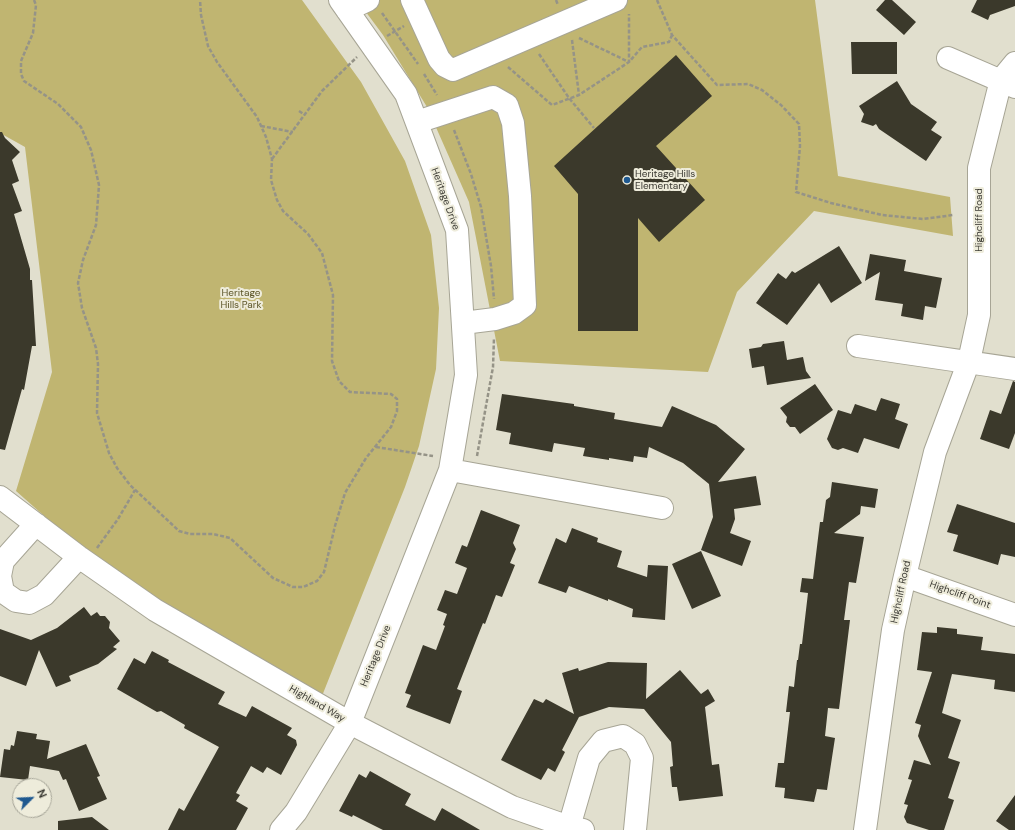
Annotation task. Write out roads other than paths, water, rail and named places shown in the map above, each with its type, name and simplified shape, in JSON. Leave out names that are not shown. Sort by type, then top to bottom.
[{"type":"street","points":[[344,5],[368,0]]},
{"type":"street","points":[[412,0],[439,59],[453,70],[622,3]]},
{"type":"street","name":"Heritage Drive","points":[[281,830],[296,812],[350,723],[451,465],[466,375],[457,230],[406,94],[344,5]]},
{"type":"street","points":[[948,58],[1008,84]]},
{"type":"street","name":"Highcliff Road","points":[[865,830],[893,630],[904,576],[935,452],[969,362],[979,315],[979,168],[1015,63]]},
{"type":"street","points":[[416,122],[493,97],[507,105],[513,124],[520,196],[525,305],[514,313],[495,319],[463,323]]},
{"type":"street","points":[[858,346],[1015,369]]},
{"type":"street","points":[[451,465],[662,508]]},
{"type":"street","name":"Highland Way","points":[[0,497],[83,560],[155,610],[350,723],[512,807],[576,829],[589,758],[603,741],[623,736],[635,744],[642,758],[635,830]]},
{"type":"street","points":[[36,524],[3,562],[0,576],[3,592],[16,601],[29,603],[44,595],[83,560]]},
{"type":"street","name":"Highcliff Point","points":[[904,576],[1015,615]]},
{"type":"place","name":"Heritage Hills Elementary","points":[[627,180]]},
{"type":"park label","name":"Heritage Hills Park","points":[[241,298]]}]
